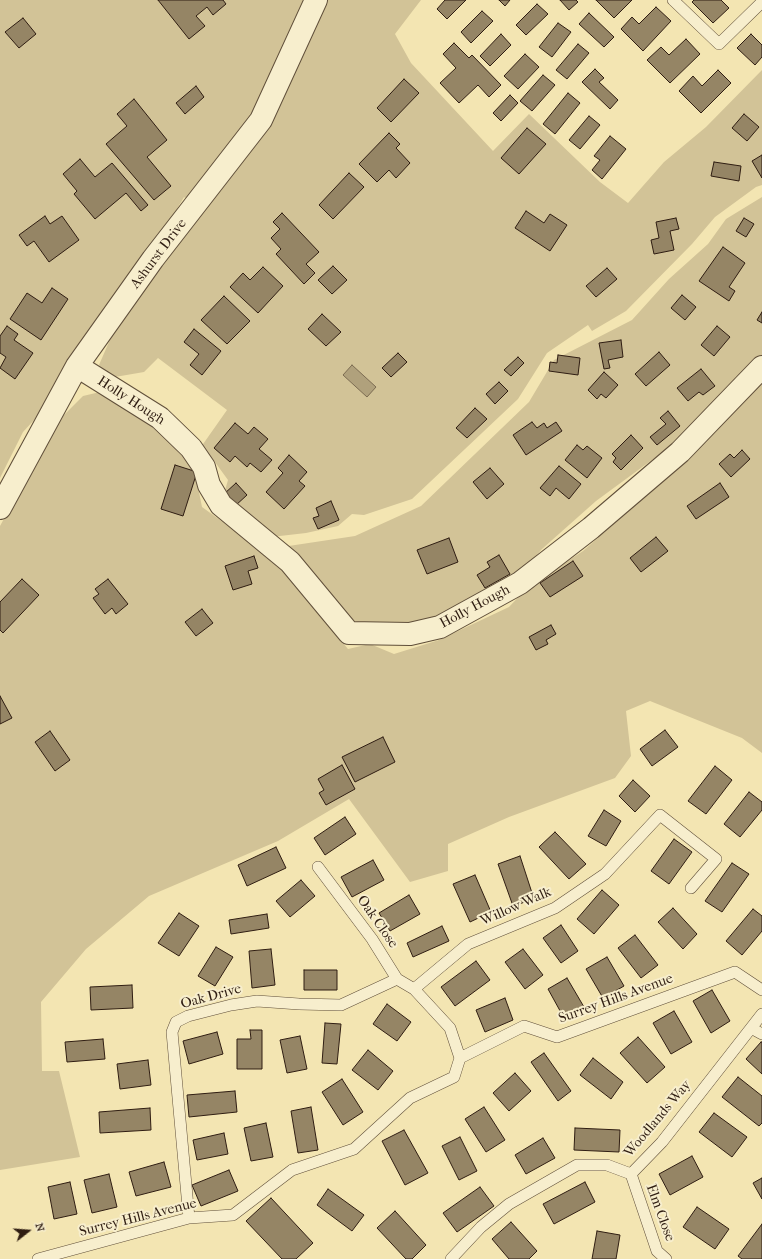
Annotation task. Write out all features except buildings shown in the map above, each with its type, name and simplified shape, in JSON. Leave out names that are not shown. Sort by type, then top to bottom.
[{"type":"street","name":"Ashurst Drive","points":[[0,508],[77,366],[153,260],[261,120],[316,0]]},
{"type":"street","name":"Holly Hough","points":[[77,366],[160,418],[191,448],[204,467],[209,485],[221,505],[290,562],[349,633],[410,634],[440,627],[520,583],[591,528],[680,452],[762,367]]},
{"type":"lane","points":[[673,0],[719,44],[762,2]]},
{"type":"lane","name":"Willow Walk","points":[[414,989],[468,944],[554,908],[605,874],[660,815],[716,859],[691,888]]},
{"type":"lane","name":"Oak Close","points":[[318,867],[372,939],[397,979],[414,989]]},
{"type":"lane","name":"Surrey Hills Avenue","points":[[38,1259],[189,1218],[233,1215],[292,1170],[354,1149],[410,1098],[454,1077],[460,1058],[524,1026],[557,1037],[735,972],[762,990]]},
{"type":"lane","name":"Oak Drive","points":[[189,1218],[172,1032],[176,1022],[188,1016],[231,1005],[257,1001],[342,1005],[397,979]]},
{"type":"lane","points":[[414,989],[450,1028],[460,1058]]},
{"type":"lane","name":"Woodlands Way","points":[[451,1259],[481,1227],[508,1204],[577,1165],[607,1165],[631,1174],[662,1142],[762,1014]]},
{"type":"lane","points":[[751,1028],[762,1034]]},
{"type":"lane","name":"Elm Close","points":[[631,1174],[657,1251],[666,1259]]},
{"type":"shaded area","points":[[0,0],[421,0],[395,34],[411,63],[493,151],[529,114],[600,182],[628,203],[664,162],[706,127],[762,70],[762,185],[756,187],[715,217],[692,244],[626,311],[592,331],[588,325],[547,353],[518,399],[412,499],[364,515],[352,514],[338,526],[306,533],[271,537],[224,494],[228,480],[212,458],[201,447],[227,410],[158,358],[144,372],[109,378],[99,365],[112,335],[23,432],[0,478]],"holes":[[[184,197],[202,210],[185,226],[174,214]]]},
{"type":"shaded area","points":[[762,197],[762,355],[739,381],[675,443],[596,501],[542,549],[516,578],[447,613],[408,624],[366,625],[344,617],[282,547],[355,536],[421,506],[529,402],[554,360],[632,320],[669,279],[708,244],[726,219]]},
{"type":"shaded area","points":[[352,365],[376,387],[367,397],[343,375]]},
{"type":"shaded area","points":[[762,377],[762,753],[742,738],[650,701],[626,711],[631,756],[615,778],[509,817],[448,844],[448,871],[410,882],[349,799],[278,841],[149,896],[86,949],[41,1002],[42,1071],[59,1071],[80,1157],[0,1170],[0,526],[57,422],[83,396],[100,392],[128,408],[172,442],[193,462],[202,507],[270,556],[348,649],[370,644],[394,654],[439,640],[509,607],[528,587],[583,551],[675,470]]}]
